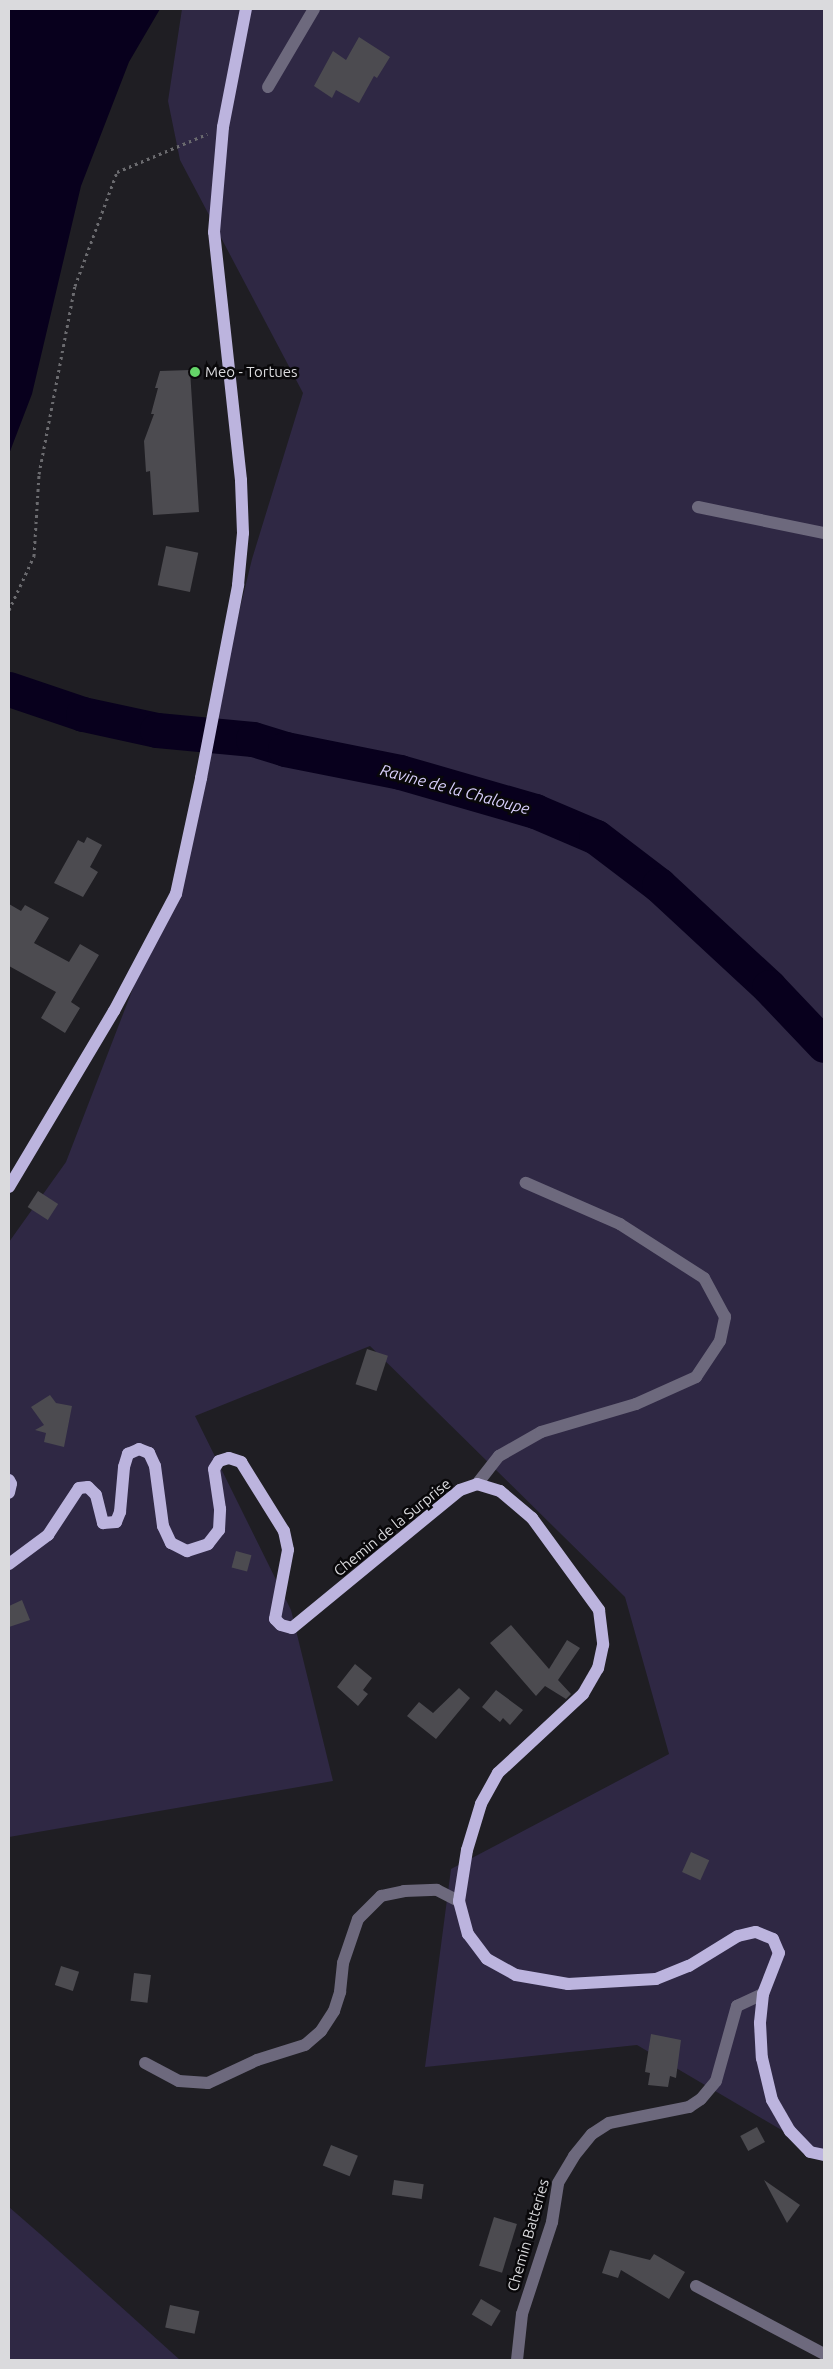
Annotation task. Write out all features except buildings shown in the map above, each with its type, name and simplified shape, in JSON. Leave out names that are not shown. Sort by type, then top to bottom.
[{"type":"main road","points":[[9,1187],[114,1011],[176,894],[201,778],[238,585],[243,533],[241,480],[214,232],[223,127],[246,9]]},
{"type":"main road","name":"Chemin de la Surprise","points":[[9,1564],[48,1535],[79,1488],[88,1487],[96,1495],[103,1523],[116,1522],[120,1512],[124,1467],[128,1454],[139,1449],[150,1453],[155,1466],[163,1526],[171,1543],[188,1551],[208,1544],[219,1530],[220,1509],[214,1483],[214,1469],[219,1461],[229,1458],[241,1462],[284,1531],[288,1550],[275,1619],[281,1625],[292,1628],[445,1501],[460,1490],[477,1484]]},
{"type":"main road","points":[[9,1480],[11,1484],[9,1493]]},
{"type":"main road","points":[[477,1484],[500,1491],[538,1525],[599,1610],[603,1645],[598,1668],[583,1694],[498,1773],[481,1804],[467,1850],[459,1901],[468,1934],[487,1959],[516,1975],[568,1984],[656,1979],[689,1966],[738,1936],[756,1932],[773,1939],[779,1953],[763,1994],[760,2023],[762,2058],[772,2100],[790,2131],[810,2152],[824,2155]]},
{"type":"street","points":[[268,87],[314,9]]},
{"type":"street","points":[[698,507],[824,533]]},
{"type":"street","points":[[477,1484],[499,1456],[541,1432],[636,1404],[696,1377],[720,1341],[725,1317],[704,1278],[620,1224],[526,1183]]},
{"type":"street","points":[[146,2062],[179,2081],[208,2083],[257,2060],[305,2045],[321,2031],[334,2011],[340,1992],[343,1963],[358,1919],[381,1896],[404,1891],[436,1890],[459,1901]]},
{"type":"street","name":"Chemin Batteries","points":[[517,2360],[522,2314],[552,2222],[558,2183],[574,2156],[592,2134],[609,2124],[689,2107],[701,2099],[716,2082],[737,2006],[763,1994]]},
{"type":"street","points":[[696,2286],[824,2354]]},
{"type":"path","points":[[9,610],[34,556],[39,474],[76,286],[118,172],[223,127]]},
{"type":"shaded area","points":[[9,9],[160,9],[129,62],[81,186],[32,394],[9,454]]},
{"type":"shaded area","points":[[182,9],[824,9],[824,2155],[637,2045],[425,2067],[451,1869],[669,1754],[625,1597],[370,1346],[195,1416],[291,1610],[333,1781],[9,1837],[9,1242],[66,1162],[172,887],[252,559],[303,393],[180,160],[168,101]]},
{"type":"shaded area","points":[[9,2207],[48,2241],[180,2360],[9,2360]]},
{"type":"waterway","name":"Ravine de la Chaloupe","points":[[9,689],[83,714],[157,730],[253,739],[285,749],[400,772],[535,811],[596,837],[659,885],[769,987],[824,1045]]},
{"type":"place","name":"Meo - Tortues","points":[[195,372]]}]
